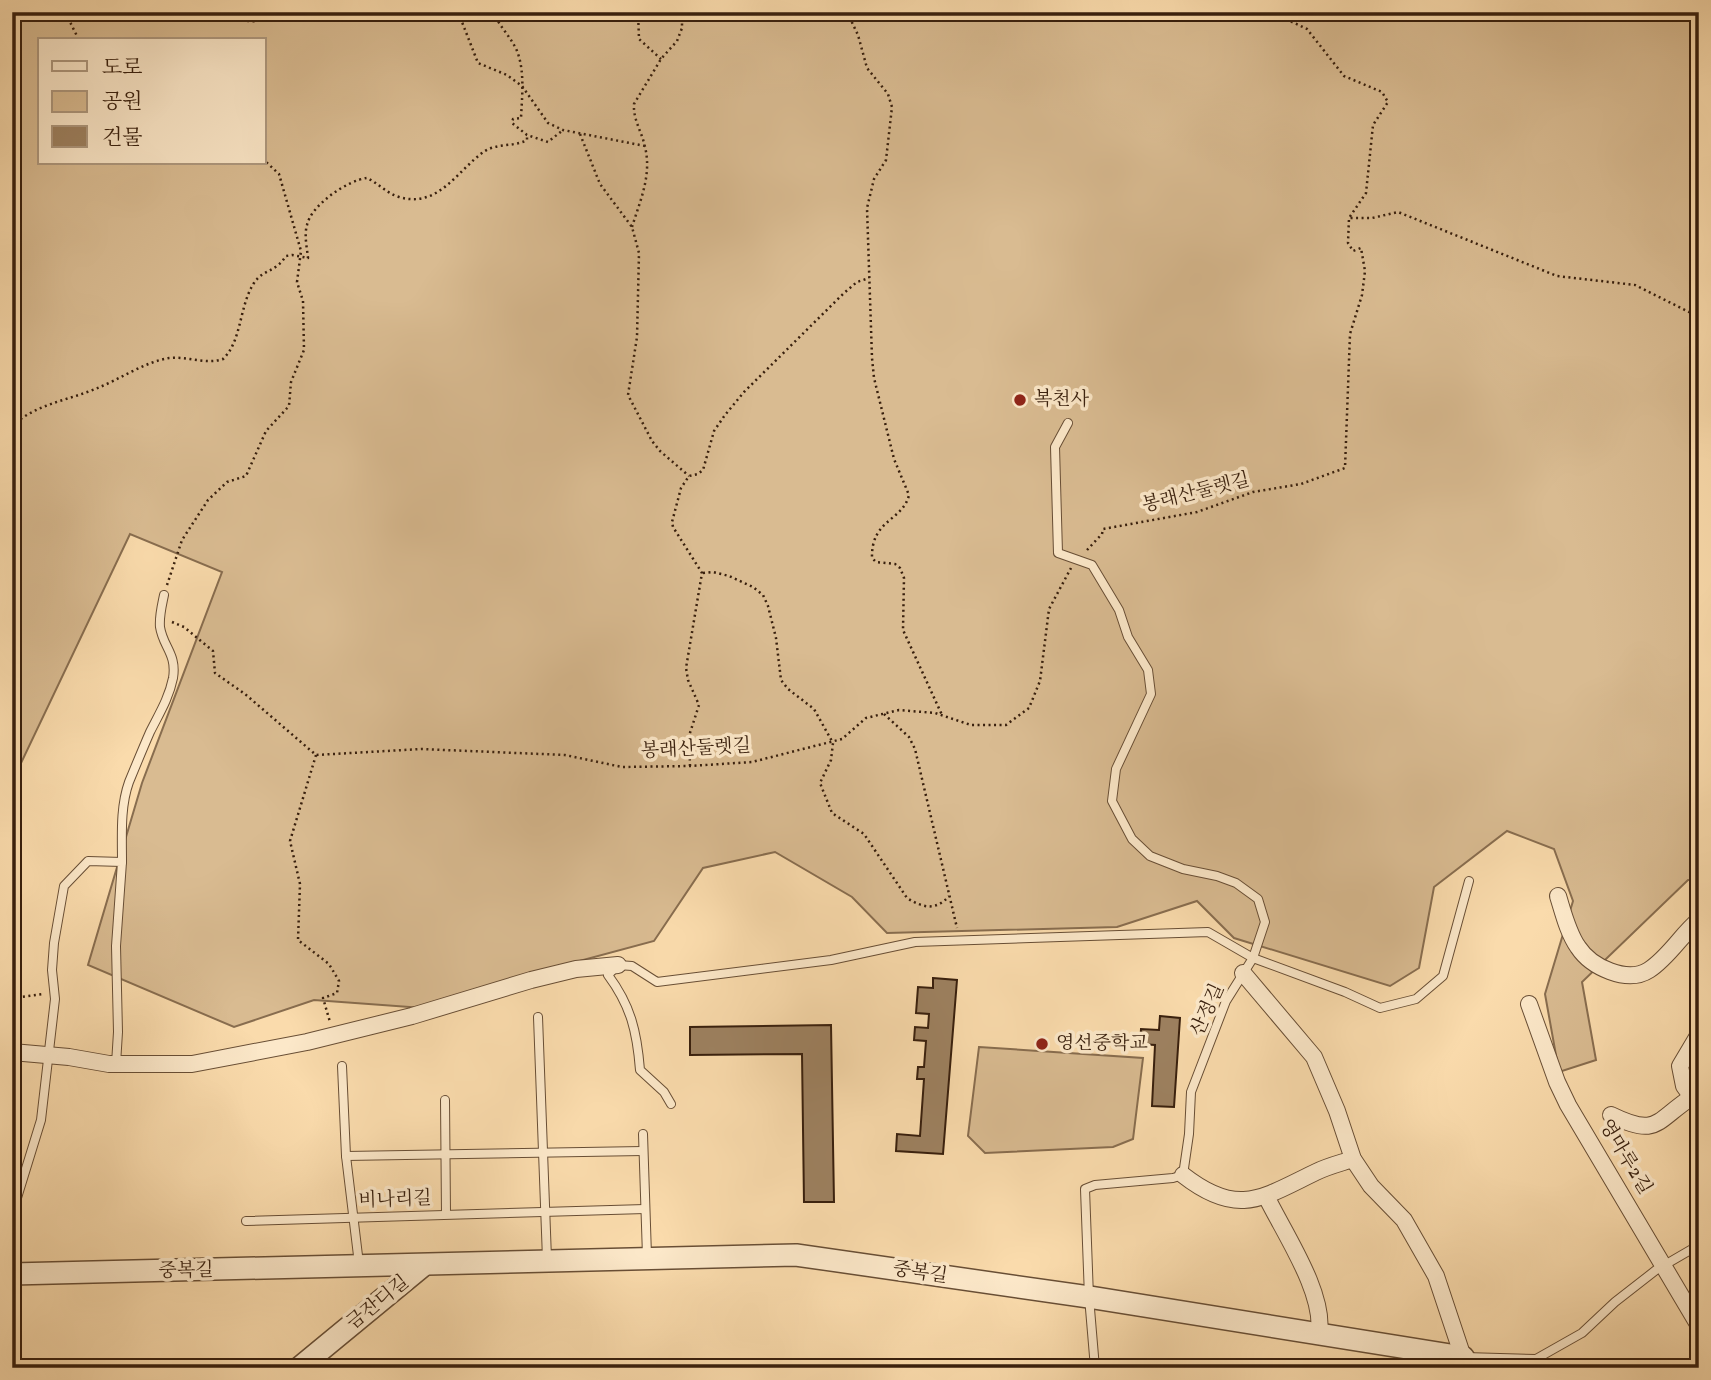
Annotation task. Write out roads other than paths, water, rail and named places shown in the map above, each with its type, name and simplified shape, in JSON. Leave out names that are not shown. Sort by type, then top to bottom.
[{"type":"street","points":[[1558,896],[1577,946],[1606,970],[1632,975],[1646,972],[1659,962],[1699,920]]},
{"type":"street","points":[[12,1052],[116,1064],[192,1064],[412,1016],[576,969],[618,965]]},
{"type":"street","points":[[1243,973],[1314,1057],[1337,1111],[1353,1160],[1371,1186],[1404,1220],[1419,1244],[1436,1276],[1467,1362]]},
{"type":"street","name":"영마루2길","points":[[1529,1004],[1568,1105],[1699,1326]]},
{"type":"street","points":[[1611,1115],[1639,1127],[1650,1126],[1661,1122],[1695,1098],[1684,1086],[1680,1066],[1699,1034]]},
{"type":"street","points":[[1183,1174],[1195,1184],[1228,1200],[1239,1202],[1277,1192],[1319,1170],[1353,1160]]},
{"type":"street","points":[[1266,1196],[1314,1291],[1319,1308],[1319,1334]]},
{"type":"street","name":"중복길","points":[[12,1274],[796,1255],[1089,1297],[1319,1334],[1467,1362]]},
{"type":"street","name":"금잔디길","points":[[299,1368],[424,1265]]},
{"type":"lane","name":"산정길","points":[[1068,423],[1055,447],[1058,553],[1092,565],[1119,610],[1128,638],[1148,670],[1150,683],[1151,694],[1116,769],[1112,801],[1132,839],[1150,856],[1183,869],[1236,883],[1258,899],[1265,922],[1253,958],[1226,1001],[1191,1091],[1189,1134],[1183,1174]]},
{"type":"lane","points":[[116,1064],[116,946],[122,819],[128,785],[169,697],[173,680],[172,655],[160,630],[164,595]]},
{"type":"lane","points":[[12,1214],[41,1120],[54,992],[54,943],[64,886],[88,861],[122,862]]},
{"type":"lane","points":[[671,1104],[664,1092],[640,1070],[638,1037],[624,996],[608,975],[618,965],[632,966],[657,982],[831,960],[915,942],[1208,932],[1253,958],[1380,1008],[1416,999],[1443,976],[1469,881]]},
{"type":"lane","points":[[538,1017],[548,1262]]},
{"type":"lane","points":[[342,1066],[346,1156],[359,1267]]},
{"type":"lane","points":[[445,1100],[446,1214]]},
{"type":"lane","points":[[642,1133],[647,1259]]},
{"type":"lane","points":[[346,1156],[643,1151]]},
{"type":"lane","points":[[1095,1368],[1085,1189],[1095,1185],[1173,1178],[1183,1174]]},
{"type":"lane","name":"비나리길","points":[[246,1221],[645,1209]]},
{"type":"lane","points":[[1467,1362],[1536,1359],[1582,1333],[1615,1302],[1664,1266],[1699,1245]]},
{"type":"place","name":"복천사","points":[[1020,400]]},
{"type":"place","name":"영선중학교","points":[[1042,1044]]}]
